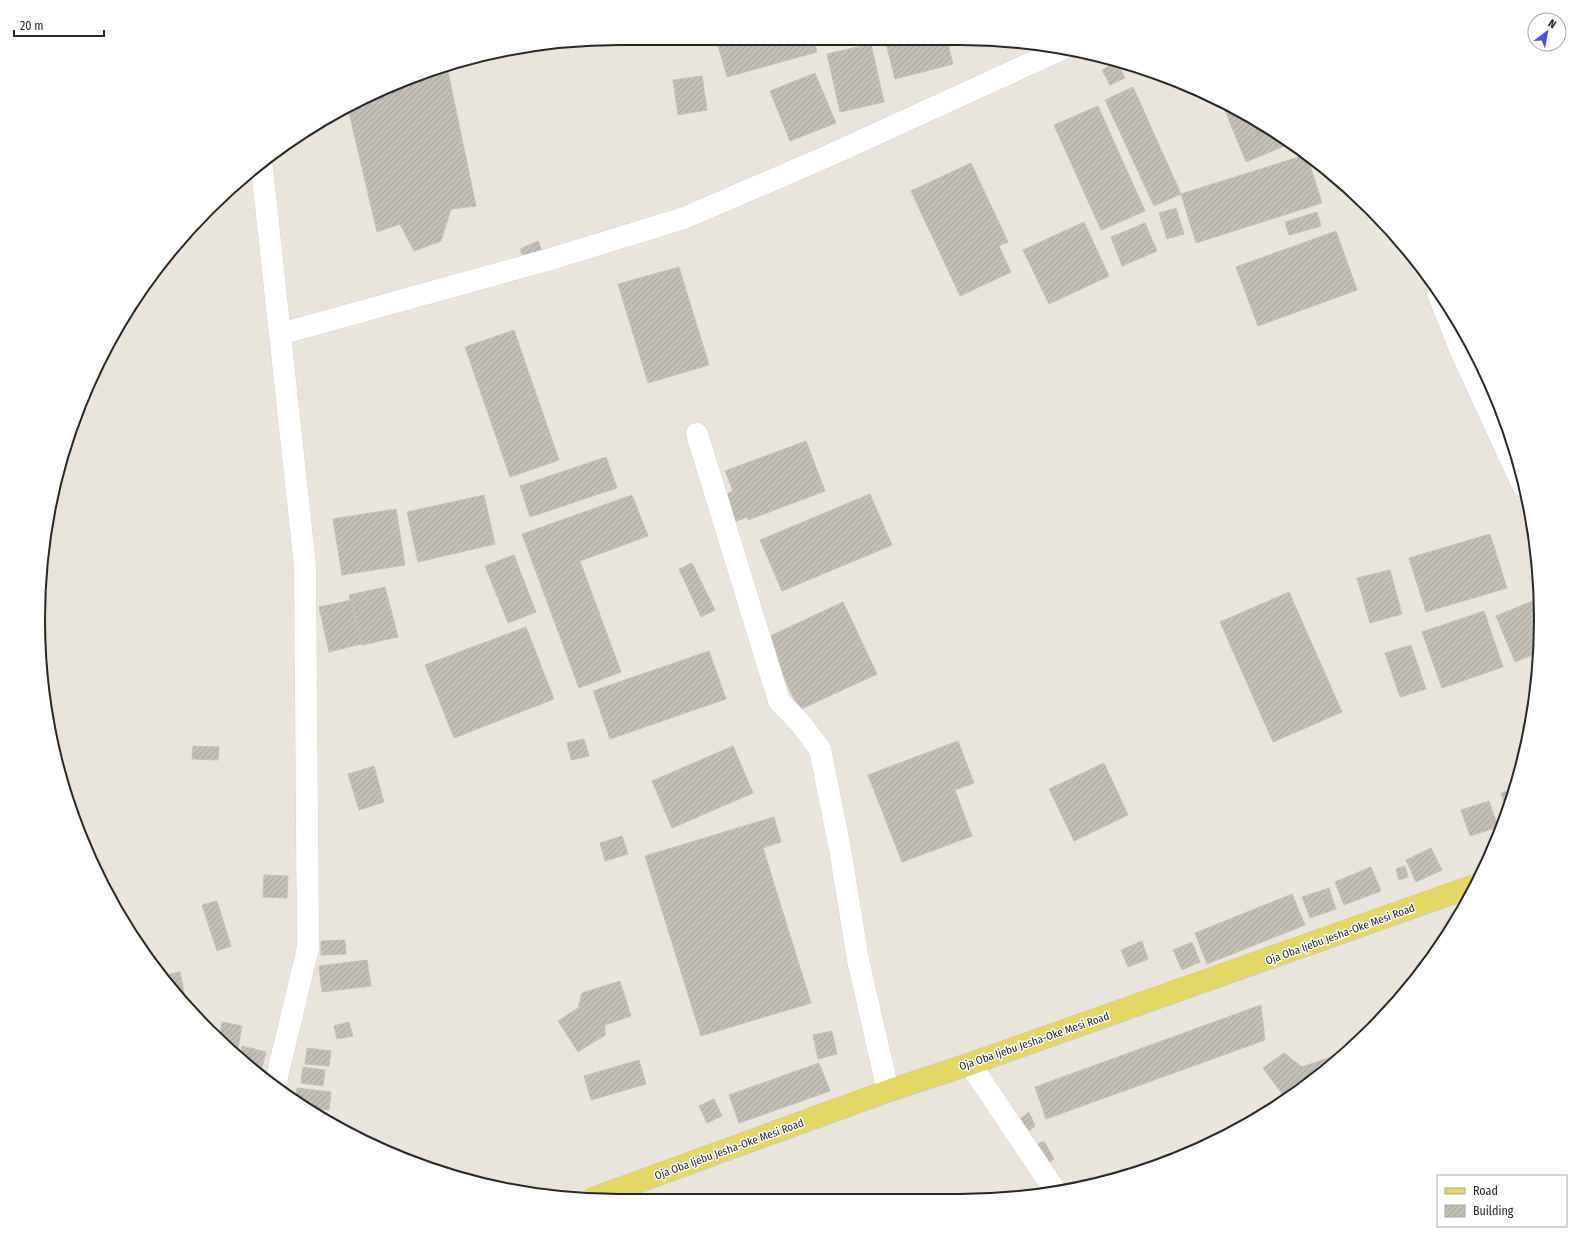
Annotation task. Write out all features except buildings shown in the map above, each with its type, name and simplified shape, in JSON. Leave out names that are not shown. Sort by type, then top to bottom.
[{"type":"main road","name":"Oja Oba Ijebu Jesha-Oke Mesi Road","points":[[606,1194],[888,1091],[970,1064],[1467,889]]},
{"type":"street","points":[[280,334],[544,261],[684,218],[835,152],[1053,53]]},
{"type":"street","points":[[262,170],[305,566],[308,948],[276,1080]]},
{"type":"street","points":[[1465,347],[1509,451]]},
{"type":"street","points":[[697,434],[779,701],[801,724],[820,749],[840,849],[858,960],[888,1091]]},
{"type":"street","points":[[970,1064],[1053,1186]]}]
